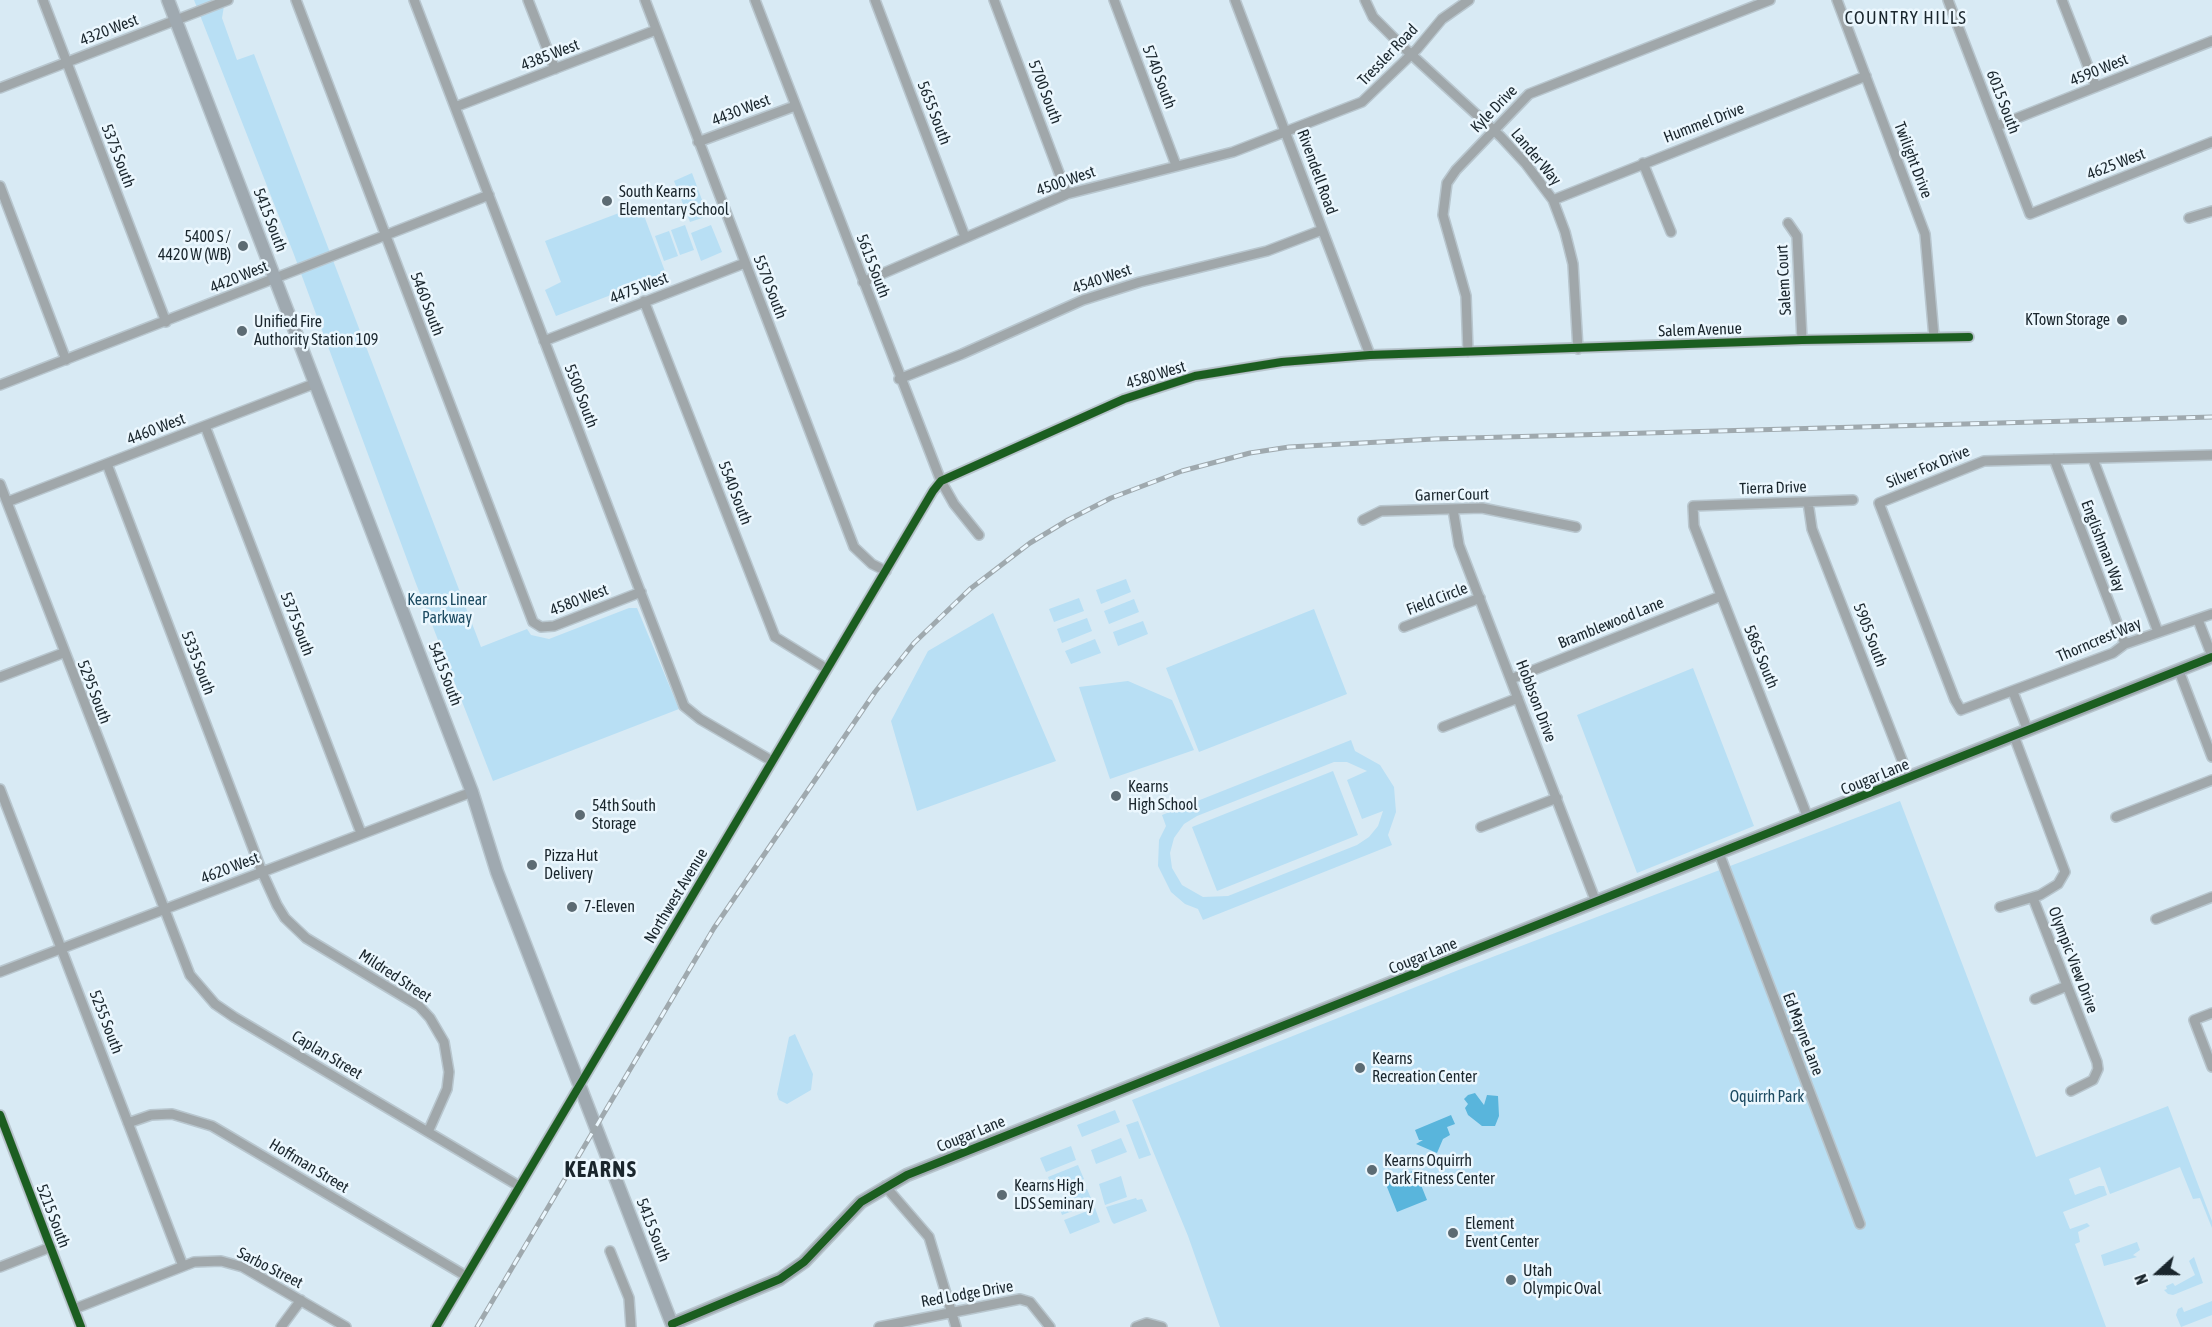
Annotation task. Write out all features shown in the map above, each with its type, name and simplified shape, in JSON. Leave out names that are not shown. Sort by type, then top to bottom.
[{"type":"main road","name":"5415 South","points":[[168,0],[472,792],[496,872],[670,1326]]},
{"type":"main road","name":"Cougar Lane","points":[[670,1326],[780,1280],[804,1262],[861,1202],[885,1186],[1002,1136],[2212,657]]},
{"type":"street","name":"5375 South","points":[[43,0],[166,322]]},
{"type":"street","name":"4320 West","points":[[0,88],[228,0]]},
{"type":"street","name":"5460 South","points":[[296,0],[531,618]]},
{"type":"street","name":"5500 South","points":[[414,0],[684,706],[700,719],[772,761]]},
{"type":"street","points":[[528,0],[555,69]]},
{"type":"street","name":"5570 South","points":[[645,0],[855,547],[872,564],[886,572]]},
{"type":"street","name":"5615 South","points":[[755,0],[899,379],[941,481],[954,504],[979,535]]},
{"type":"street","name":"5655 South","points":[[875,0],[965,237]]},
{"type":"street","name":"5700 South","points":[[994,0],[1067,194]]},
{"type":"street","name":"5740 South","points":[[1114,0],[1176,165]]},
{"type":"street","name":"Rivendell Road","points":[[1235,0],[1370,355]]},
{"type":"street","name":"Lander Way","points":[[1365,0],[1374,16],[1412,55],[1495,131],[1526,164],[1553,200],[1565,232],[1573,264],[1578,349]]},
{"type":"street","name":"Tressler Road","points":[[1286,132],[1362,102],[1412,55],[1442,19],[1469,0]]},
{"type":"street","name":"Kyle Drive","points":[[1468,352],[1466,296],[1443,215],[1447,183],[1456,170],[1528,94],[1770,0]]},
{"type":"street","name":"Twilight Drive","points":[[1837,0],[1925,234],[1934,337]]},
{"type":"street","name":"6015 South","points":[[1948,0],[2030,214]]},
{"type":"street","points":[[2062,0],[2096,87]]},
{"type":"street","name":"4385 West","points":[[455,107],[656,30]]},
{"type":"street","name":"4590 West","points":[[1997,126],[2212,41]]},
{"type":"street","name":"Hummel Drive","points":[[1553,200],[1866,76]]},
{"type":"street","name":"4430 West","points":[[698,142],[795,106]]},
{"type":"street","name":"4500 West","points":[[863,282],[1067,194],[1233,152],[1286,132]]},
{"type":"street","name":"4625 West","points":[[2030,214],[2212,142]]},
{"type":"street","points":[[1643,163],[1671,232]]},
{"type":"street","points":[[0,186],[66,360]]},
{"type":"street","name":"4420 West","points":[[0,385],[489,195]]},
{"type":"street","points":[[2189,218],[2212,211]]},
{"type":"street","name":"Salem Court","points":[[1788,223],[1797,236],[1802,340]]},
{"type":"street","name":"4540 West","points":[[899,379],[953,358],[1083,300],[1140,282],[1267,250],[1322,230]]},
{"type":"street","name":"4475 West","points":[[544,341],[745,263]]},
{"type":"street","name":"5540 South","points":[[644,302],[775,637],[827,669]]},
{"type":"street","name":"Salem Avenue","points":[[1468,352],[1802,340],[1969,337]]},
{"type":"street","name":"4580 West","points":[[941,481],[1124,399],[1195,376],[1282,362],[1370,355],[1468,352]]},
{"type":"street","name":"4460 West","points":[[7,502],[316,383]]},
{"type":"street","name":"5375 South","points":[[205,426],[361,833]]},
{"type":"street","name":"Silver Fox Drive","points":[[1961,710],[1955,700],[1879,503],[1984,461],[2212,455]]},
{"type":"street","name":"Englishman Way","points":[[2054,459],[2125,644]]},
{"type":"street","name":"Englishman Way","points":[[2093,459],[2158,632]]},
{"type":"street","name":"5335 South","points":[[106,464],[262,872]]},
{"type":"street","name":"Northwest Avenue","points":[[435,1327],[941,481]]},
{"type":"street","name":"5295 South","points":[[0,484],[163,910]]},
{"type":"street","name":"Tierra Drive","points":[[1693,506],[1853,500]]},
{"type":"street","name":"5905 South","points":[[1808,502],[1812,529],[1909,778]]},
{"type":"street","name":"5865 South","points":[[1693,506],[1694,526],[1808,818]]},
{"type":"street","name":"Hobbson Drive","points":[[1453,509],[1455,531],[1596,902]]},
{"type":"street","name":"Garner Court","points":[[1363,520],[1381,511],[1494,509],[1576,527]]},
{"type":"street","name":"4580 West","points":[[531,618],[536,625],[548,628],[641,592]]},
{"type":"street","name":"Bramblewood Lane","points":[[1511,679],[1721,596]]},
{"type":"street","name":"Field Circle","points":[[1404,627],[1480,598]]},
{"type":"street","name":"Thorncrest Way","points":[[1961,710],[2113,653],[2125,644],[2158,632],[2175,629],[2212,614]]},
{"type":"street","points":[[2198,620],[2212,657]]},
{"type":"street","points":[[0,677],[63,653]]},
{"type":"street","points":[[2179,671],[2212,757]]},
{"type":"street","points":[[2013,692],[2028,731]]},
{"type":"street","points":[[1443,727],[1518,698]]},
{"type":"street","name":"Olympic View Drive","points":[[2014,736],[2065,872],[2058,884],[2033,898],[2097,1062],[2097,1075],[2086,1084],[2071,1091]]},
{"type":"street","points":[[2116,817],[2212,780]]},
{"type":"street","name":"5255 South","points":[[0,789],[183,1266]]},
{"type":"street","name":"4620 West","points":[[0,972],[472,792]]},
{"type":"street","points":[[1481,828],[1557,798]]},
{"type":"street","name":"Ed Mayne Lane","points":[[1719,853],[1860,1224]]},
{"type":"street","name":"Mildred Street","points":[[262,872],[277,905],[295,929],[419,1006],[438,1030],[448,1057],[449,1072],[442,1103],[428,1131]]},
{"type":"street","points":[[2156,919],[2212,897]]},
{"type":"street","points":[[2000,907],[2033,898]]},
{"type":"street","name":"Caplan Street","points":[[163,910],[190,975],[215,1004],[519,1186]]},
{"type":"street","points":[[2035,999],[2067,987]]},
{"type":"street","points":[[2212,1013],[2194,1020],[2212,1067]]},
{"type":"street","name":"Hoffman Street","points":[[128,1123],[151,1115],[172,1114],[212,1126],[466,1276]]},
{"type":"street","name":"5215 South","points":[[0,1115],[81,1327]]},
{"type":"street","points":[[885,1186],[929,1237],[956,1327]]},
{"type":"street","points":[[0,1267],[51,1247]]},
{"type":"street","points":[[610,1251],[629,1298],[631,1327]]},
{"type":"street","name":"Sarbo Street","points":[[74,1309],[183,1266],[206,1260],[228,1262],[243,1267],[346,1327]]},
{"type":"street","points":[[281,1327],[301,1300]]},
{"type":"street","name":"Red Lodge Drive","points":[[879,1327],[898,1321],[953,1314],[1024,1300],[1037,1309],[1050,1327]]},
{"type":"street","points":[[1136,1327],[1147,1323],[1162,1327]]},
{"type":"green space","name":"Kearns Linear Parkway","points":[[194,0],[225,0],[222,18],[237,60],[254,54],[481,647],[527,629],[531,635],[549,639],[629,608],[637,608],[679,709],[493,781],[415,581],[293,252]]},
{"type":"green space","points":[[692,173],[708,216],[690,222],[674,181]]},
{"type":"green space","points":[[640,205],[666,274],[556,316],[545,290],[561,282],[545,241]]},
{"type":"green space","points":[[685,225],[694,250],[680,255],[671,230]]},
{"type":"green space","points":[[711,225],[722,252],[701,261],[691,233]]},
{"type":"green space","points":[[669,231],[678,256],[664,261],[655,236]]},
{"type":"green space","points":[[1126,579],[1131,592],[1101,604],[1096,590]]},
{"type":"green space","points":[[1079,598],[1084,611],[1054,622],[1049,609]]},
{"type":"green space","points":[[1134,599],[1139,612],[1109,624],[1104,611]]},
{"type":"green space","points":[[1314,609],[1347,694],[1199,752],[1166,668]]},
{"type":"green space","points":[[993,613],[1056,761],[917,811],[891,721],[928,651]]},
{"type":"green space","points":[[1087,618],[1092,631],[1062,643],[1057,629]]},
{"type":"green space","points":[[1143,621],[1148,634],[1118,646],[1113,632]]},
{"type":"green space","points":[[1095,639],[1101,653],[1071,664],[1065,651]]},
{"type":"green space","points":[[1693,668],[1754,826],[1637,873],[1577,715]]},
{"type":"green space","points":[[1128,681],[1172,700],[1194,750],[1110,779],[1079,687]]},
{"type":"green space","points":[[1351,740],[1355,751],[1380,765],[1394,787],[1396,812],[1388,835],[1392,845],[1203,920],[1198,909],[1185,904],[1171,892],[1158,866],[1159,840],[1166,826],[1162,815]],"holes":[[[1334,762],[1347,762],[1367,771],[1347,780],[1362,819],[1383,811],[1378,826],[1369,837],[1357,845],[1228,896],[1203,897],[1182,885],[1172,868],[1170,853],[1174,838],[1184,824],[1197,816]]]},
{"type":"green space","points":[[1333,771],[1358,835],[1217,891],[1192,827]]},
{"type":"green space","name":"Oquirrh Park","points":[[1900,801],[2036,1157],[2168,1106],[2212,1221],[2212,1228],[2200,1198],[2193,1199],[2180,1167],[2110,1194],[2100,1167],[2069,1179],[2075,1195],[2104,1186],[2107,1195],[2063,1212],[2070,1229],[2087,1223],[2090,1226],[2078,1232],[2080,1242],[2075,1244],[2106,1327],[1220,1327],[1188,1236],[1132,1100],[1461,969]]},
{"type":"green space","points":[[795,1034],[813,1074],[811,1090],[787,1104],[779,1100],[777,1094],[789,1037]]},
{"type":"green space","points":[[1115,1110],[1120,1122],[1082,1137],[1077,1125]]},
{"type":"green space","points":[[1138,1121],[1151,1155],[1139,1159],[1126,1125]]},
{"type":"green space","points":[[1121,1138],[1127,1152],[1096,1164],[1091,1150]]},
{"type":"green space","points":[[1071,1146],[1076,1160],[1046,1172],[1040,1158]]},
{"type":"green space","points":[[1078,1165],[1084,1179],[1053,1191],[1048,1177]]},
{"type":"green space","points":[[1121,1176],[1127,1197],[1105,1205],[1099,1184]]},
{"type":"green space","points":[[1087,1189],[1093,1203],[1062,1215],[1057,1201]]},
{"type":"green space","points":[[1136,1198],[1137,1200],[1142,1199],[1147,1211],[1114,1224],[1106,1207]]},
{"type":"green space","points":[[1095,1208],[1100,1222],[1070,1234],[1064,1220]]},
{"type":"green space","points":[[2137,1242],[2140,1250],[2133,1255],[2137,1257],[2104,1266],[2101,1255]]},
{"type":"green space","points":[[2194,1257],[2203,1283],[2173,1295],[2168,1294],[2164,1290],[2167,1289],[2166,1286],[2173,1283],[2175,1286],[2195,1275],[2189,1261]]},
{"type":"green space","points":[[2212,1301],[2212,1315],[2181,1327],[2176,1315],[2178,1309],[2182,1307],[2184,1312]]},
{"type":"water","points":[[1475,1093],[1484,1105],[1487,1095],[1498,1096],[1499,1116],[1495,1126],[1482,1126],[1468,1115],[1465,1108],[1468,1104],[1464,1099]]},
{"type":"water","points":[[1451,1115],[1455,1124],[1447,1127],[1450,1135],[1443,1139],[1437,1153],[1416,1144],[1423,1140],[1419,1140],[1415,1130]]},
{"type":"water","points":[[1415,1170],[1427,1200],[1397,1212],[1385,1182]]},
{"type":"railway","points":[[477,1327],[714,928],[875,692],[914,643],[970,589],[1030,543],[1068,520],[1111,498],[1182,471],[1250,453],[1289,447],[1434,439],[2212,417]]},
{"type":"cycle path","points":[[436,1327],[941,481],[1124,399],[1195,376],[1282,362],[1370,355],[1802,340],[1969,337]]},
{"type":"cycle path","points":[[672,1324],[780,1279],[804,1262],[861,1202],[907,1175],[2212,657]]},
{"type":"cycle path","points":[[0,1115],[81,1327]]},
{"type":"place","name":"South Kearns Elementary School","points":[[607,201]]},
{"type":"place","name":"5400 S / 4420 W (WB)","points":[[243,246]]},
{"type":"place","name":"KTown Storage","points":[[2122,320]]},
{"type":"place","name":"Unified Fire Authority Station 109","points":[[242,331]]},
{"type":"place","name":"Kearns High School","points":[[1116,796]]},
{"type":"place","name":"54th South Storage","points":[[580,815]]},
{"type":"place","name":"Pizza Hut Delivery","points":[[532,865]]},
{"type":"place","name":"7-Eleven","points":[[572,907]]},
{"type":"place","name":"Kearns Recreation Center","points":[[1360,1068]]},
{"type":"place","name":"Kearns Oquirrh Park Fitness Center","points":[[1372,1170]]},
{"type":"place","name":"Kearns High LDS Seminary","points":[[1002,1195]]},
{"type":"place","name":"Element Event Center","points":[[1453,1233]]},
{"type":"place","name":"Utah Olympic Oval","points":[[1511,1280]]},
{"type":"district","name":"COUNTRY HILLS","points":[[1906,18]]},
{"type":"district","name":"KEARNS","points":[[601,1170]]}]
